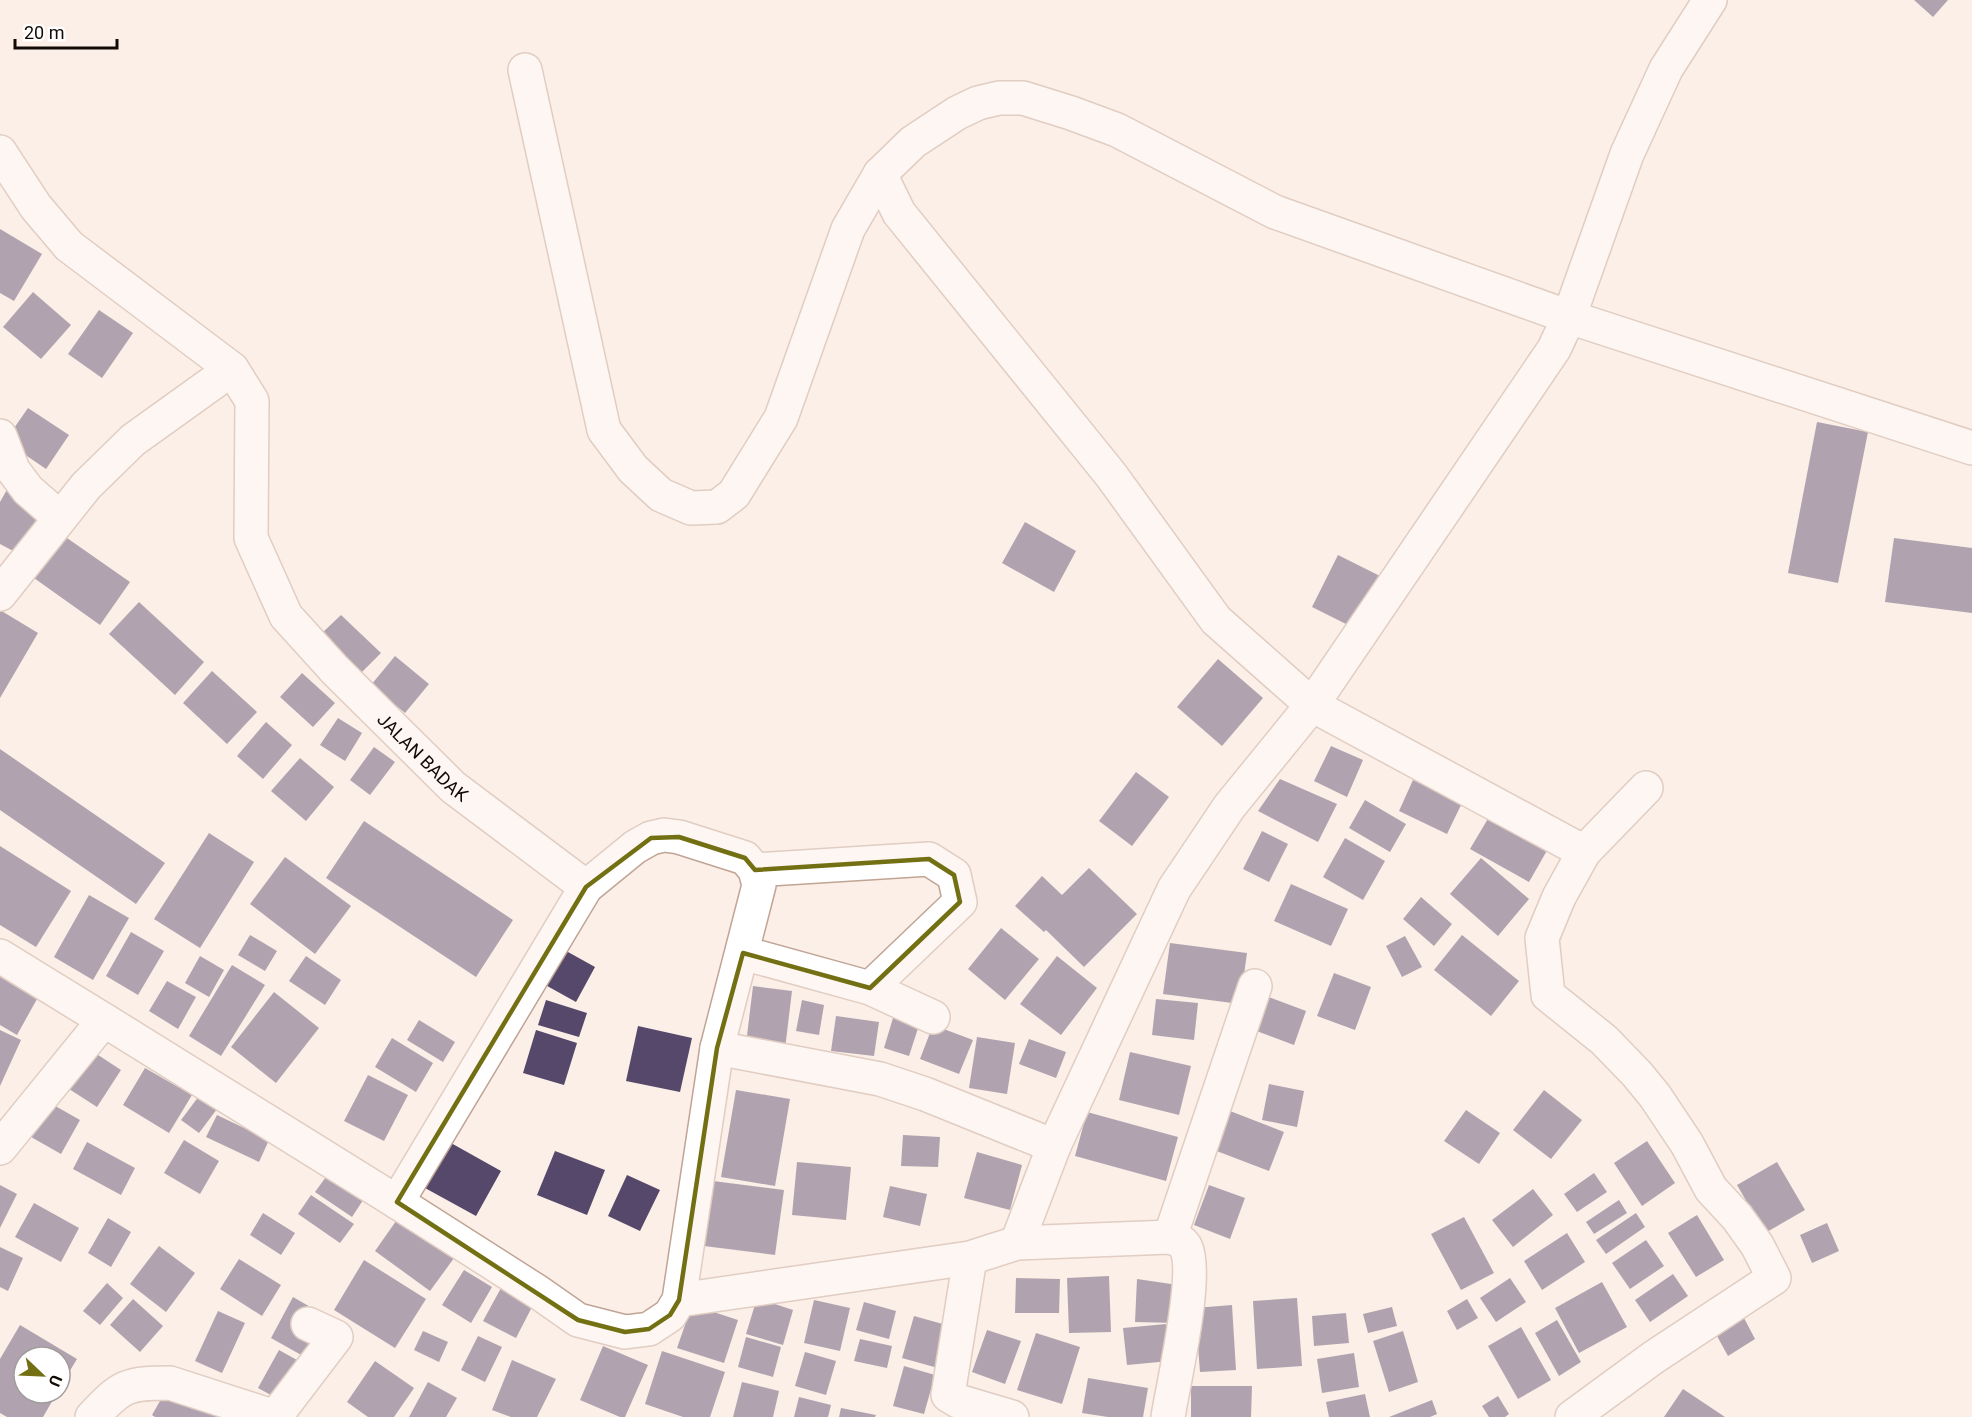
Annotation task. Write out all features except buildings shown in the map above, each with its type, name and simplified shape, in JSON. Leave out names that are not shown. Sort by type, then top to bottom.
[{"type":"street","points":[[1017,1243],[1054,1146],[1174,889],[1229,807],[1312,705],[1554,349],[1569,317],[1627,154],[1666,69],[1710,0]]},
{"type":"street","points":[[525,70],[604,430],[633,469],[661,495],[691,508],[717,507],[734,494],[781,418],[848,229],[880,174],[913,142],[957,113],[978,103],[999,98],[1023,98],[1117,130],[1275,212],[1569,317],[1972,448]]},
{"type":"street","points":[[0,152],[36,207],[69,246],[232,369],[133,440],[86,486],[59,517],[0,594]]},
{"type":"street","points":[[880,174],[899,213],[1111,475],[1216,620],[1312,705],[1584,852]]},
{"type":"street","name":"JALAN BADAK","points":[[232,369],[252,401],[251,538],[286,616],[335,670],[453,787],[586,887]]},
{"type":"street","points":[[0,436],[13,470],[28,490],[59,517]]},
{"type":"street","points":[[1572,1417],[1654,1357],[1774,1278],[1744,1227],[1712,1189],[1656,1096],[1604,1040],[1548,995],[1542,938],[1559,897],[1584,852],[1646,788]]},
{"type":"street","points":[[0,956],[397,1202],[578,1320],[625,1332],[649,1329],[670,1315],[679,1300],[717,1048],[743,953],[757,878],[745,858],[679,837],[664,835],[651,838],[635,847],[586,887],[397,1202]]},
{"type":"street","points":[[757,878],[929,859],[954,874],[960,902],[870,988]]},
{"type":"street","points":[[743,953],[870,988],[933,1017]]},
{"type":"street","points":[[1170,1237],[1256,986]]},
{"type":"street","points":[[0,1148],[104,1020]]},
{"type":"street","points":[[717,1048],[880,1079],[926,1094],[1054,1146]]},
{"type":"street","points":[[679,1300],[970,1258],[1017,1243],[1170,1237],[1180,1241],[1186,1248],[1190,1287],[1167,1417]]},
{"type":"street","points":[[970,1258],[948,1395],[958,1401],[1012,1417]]},
{"type":"street","points":[[92,1417],[125,1387],[146,1383],[170,1383],[275,1417],[336,1337],[308,1324]]},
{"type":"highlighted area","points":[[679,837],[745,858],[755,870],[929,859],[954,875],[960,902],[870,988],[743,953],[717,1048],[679,1300],[670,1315],[649,1329],[625,1332],[578,1320],[397,1202],[586,887],[651,838]]}]
